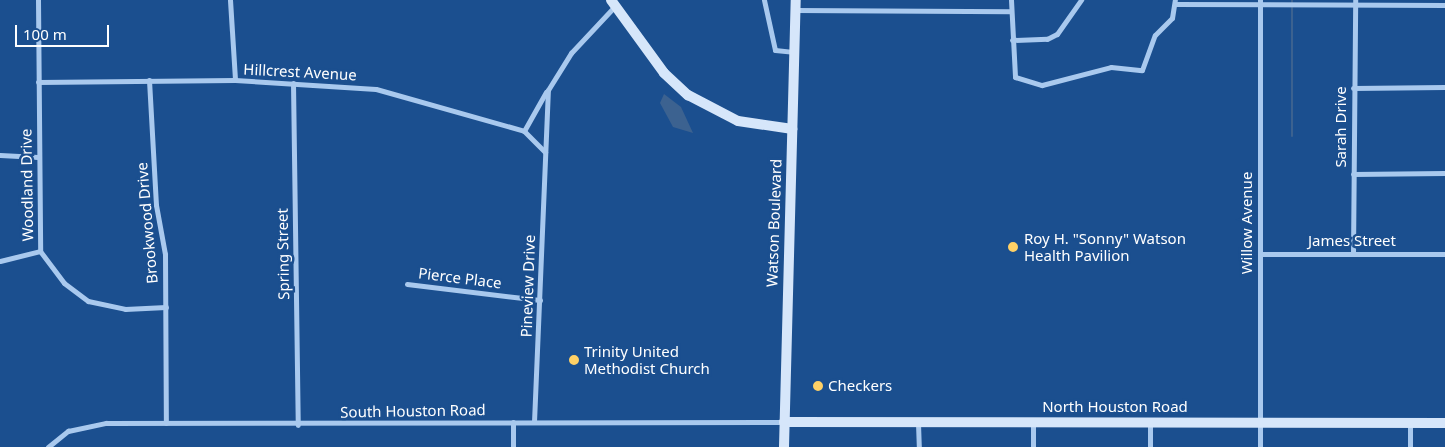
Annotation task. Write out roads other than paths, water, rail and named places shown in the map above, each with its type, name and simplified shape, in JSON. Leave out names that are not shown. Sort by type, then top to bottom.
[{"type":"street","name":"Woodland Drive","points":[[38,0],[40,251],[64,283],[88,301],[124,309],[166,307]]},
{"type":"street","points":[[230,0],[234,80]]},
{"type":"street","points":[[764,0],[774,50],[793,52]]},
{"type":"street","points":[[1011,0],[1015,77],[1028,84],[1055,84],[1111,67],[1142,70],[1155,35],[1172,18],[1175,2],[1355,2],[1445,5]]},
{"type":"street","points":[[1012,40],[1047,39],[1057,34],[1081,0]]},
{"type":"street","name":"Willow Avenue","points":[[1260,2],[1260,447]]},
{"type":"street","name":"Sarah Drive","points":[[1353,254],[1355,2]]},
{"type":"street","points":[[524,131],[571,53],[613,3],[664,73],[688,95],[738,121],[792,129]]},
{"type":"street","points":[[795,5],[1011,11]]},
{"type":"street","name":"Watson Boulevard","points":[[784,447],[795,5]]},
{"type":"street","name":"Brookwood Drive","points":[[149,80],[166,307],[166,423]]},
{"type":"street","name":"Hillcrest Avenue","points":[[38,82],[234,80],[376,89],[524,131],[546,152]]},
{"type":"street","name":"Spring Street","points":[[293,83],[298,425]]},
{"type":"street","points":[[1354,88],[1445,87]]},
{"type":"street","name":"Pineview Drive","points":[[534,422],[548,90]]},
{"type":"street","points":[[0,155],[38,157]]},
{"type":"street","points":[[1353,174],[1445,173]]},
{"type":"street","points":[[0,261],[40,251]]},
{"type":"street","name":"James Street","points":[[1260,254],[1445,254]]},
{"type":"street","name":"Pierce Place","points":[[407,284],[540,300]]},
{"type":"street","points":[[513,422],[513,447]]},
{"type":"street","name":"South Houston Road","points":[[48,447],[68,431],[86,425],[166,423],[298,425],[513,422],[784,422]]},
{"type":"street","name":"North Houston Road","points":[[784,422],[1445,423]]},
{"type":"street","points":[[918,422],[919,447]]},
{"type":"street","points":[[1033,422],[1033,447]]},
{"type":"street","points":[[1150,422],[1150,447]]},
{"type":"street","points":[[1410,424],[1410,447]]},
{"type":"water","points":[[664,94],[681,107],[693,133],[673,127],[660,103]]},
{"type":"waterway","points":[[1292,0],[1292,136]]},
{"type":"place","name":"Roy H. \"Sonny\" Watson Health Pavilion","points":[[1013,247]]},
{"type":"place","name":"Trinity United Methodist Church","points":[[574,360]]},
{"type":"place","name":"Checkers","points":[[818,386]]}]
